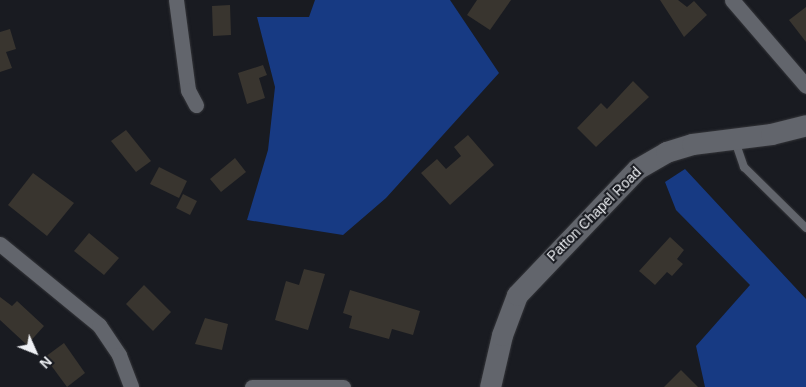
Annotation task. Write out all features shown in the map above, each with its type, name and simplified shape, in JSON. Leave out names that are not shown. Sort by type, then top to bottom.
[{"type":"street","points":[[176,0],[188,90],[196,105]]},
{"type":"street","points":[[732,0],[806,86]]},
{"type":"street","name":"Patton Chapel Road","points":[[490,387],[502,335],[518,296],[624,181],[650,159],[666,152],[806,125]]},
{"type":"street","points":[[0,244],[98,325],[119,355],[131,387]]},
{"type":"street","points":[[252,387],[343,387]]},
{"type":"lane","points":[[735,139],[744,167],[806,228]]},
{"type":"shaded area","points":[[315,0],[450,0],[499,73],[386,198],[343,235],[247,220],[268,150],[275,87],[257,17],[309,17]]},
{"type":"shaded area","points":[[685,169],[806,299],[806,387],[705,387],[696,346],[750,285],[676,210],[665,182]]},
{"type":"building","points":[[477,0],[511,0],[490,30],[467,15]]},
{"type":"building","points":[[660,0],[678,0],[687,7],[694,1],[707,15],[684,37]]},
{"type":"building","points":[[230,5],[231,35],[213,36],[212,6]]},
{"type":"building","points":[[806,7],[806,42],[789,20]]},
{"type":"building","points":[[10,29],[16,49],[6,52],[12,68],[0,72],[0,32]]},
{"type":"building","points":[[263,65],[267,75],[259,78],[265,98],[247,104],[238,73]]},
{"type":"building","points":[[633,81],[649,97],[596,147],[577,128],[601,103],[607,109]]},
{"type":"building","points":[[126,130],[151,161],[136,172],[111,141]]},
{"type":"building","points":[[468,135],[494,165],[450,205],[421,173],[437,159],[446,169],[461,156],[454,147]]},
{"type":"building","points":[[235,158],[246,172],[221,192],[210,179]]},
{"type":"building","points":[[159,167],[187,181],[179,198],[150,184]]},
{"type":"building","points":[[33,173],[74,203],[47,236],[8,205]]},
{"type":"building","points":[[183,194],[197,201],[190,215],[176,208]]},
{"type":"building","points":[[89,233],[119,258],[104,275],[74,251]]},
{"type":"building","points":[[670,237],[684,250],[677,259],[683,264],[672,276],[667,272],[655,285],[639,271]]},
{"type":"building","points":[[304,269],[325,274],[308,330],[275,320],[286,281],[299,285]]},
{"type":"building","points":[[144,285],[171,312],[153,331],[126,304]]},
{"type":"building","points":[[350,290],[420,311],[413,335],[392,329],[389,339],[349,328],[352,316],[343,313]]},
{"type":"building","points":[[0,297],[12,306],[17,301],[44,326],[27,345],[0,320]]},
{"type":"building","points":[[205,318],[228,324],[222,350],[195,344]]},
{"type":"building","points":[[64,343],[85,373],[67,387],[45,357]]},
{"type":"building","points":[[681,370],[698,387],[664,387]]}]
